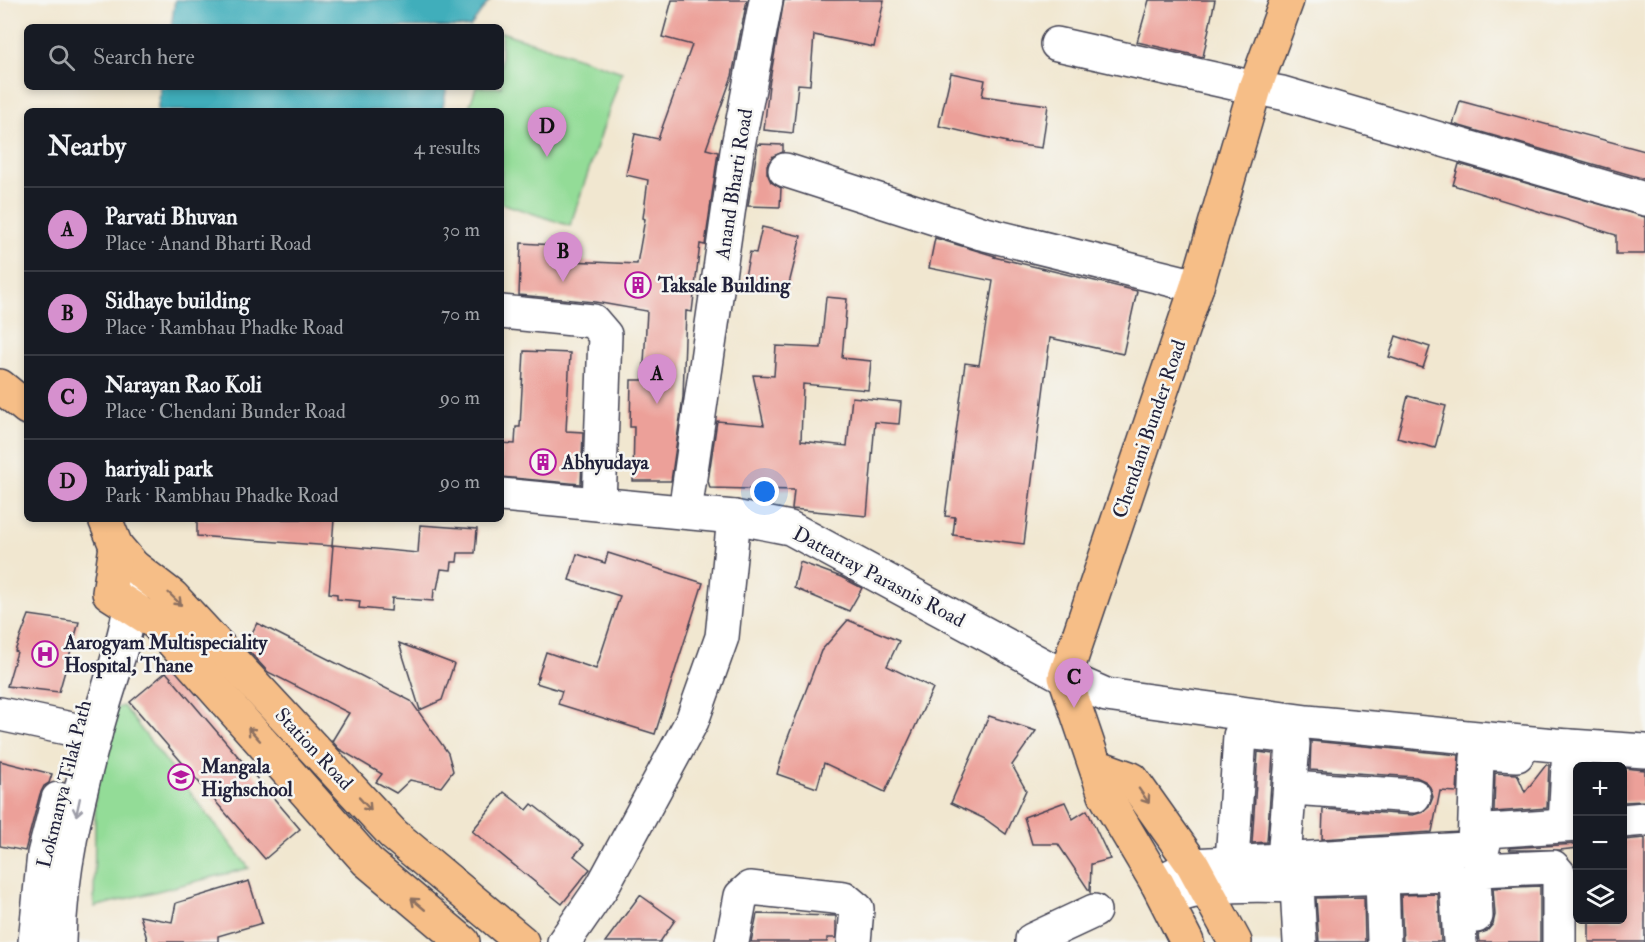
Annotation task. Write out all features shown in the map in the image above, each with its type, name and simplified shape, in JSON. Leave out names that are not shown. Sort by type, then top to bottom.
[{"type":"main road","name":"Chendani Bunder Road","points":[[1065,677],[1197,286],[1255,88],[1287,0]]},
{"type":"main road","points":[[0,386],[24,406]]},
{"type":"main road","name":"Station Road","points":[[117,535],[119,600],[156,623],[367,861],[463,942]]},
{"type":"main road","name":"Station Road","points":[[117,535],[393,834],[522,942]]},
{"type":"main road","points":[[1065,677],[1105,795],[1188,942]]},
{"type":"main road","points":[[1096,766],[1132,779],[1199,876],[1234,942]]},
{"type":"street","name":"Anand Bharti Road","points":[[685,512],[737,151],[766,0]]},
{"type":"street","points":[[1057,44],[1282,93],[1645,199]]},
{"type":"street","points":[[785,170],[981,233],[1197,286]]},
{"type":"street","points":[[504,312],[593,321],[605,335],[599,504]]},
{"type":"street","name":"Dattatray Parasnis Road","points":[[504,495],[734,517],[790,528],[1065,677],[1106,695],[1307,722],[1568,752]]},
{"type":"street","points":[[564,942],[602,887],[692,721],[722,636],[734,517]]},
{"type":"street","name":"Lokmanya Tilak Path","points":[[35,942],[86,732],[120,652],[119,600]]},
{"type":"street","points":[[0,714],[86,732]]},
{"type":"street","points":[[1307,722],[1308,733],[1449,743]]},
{"type":"street","points":[[1232,862],[1240,736],[1245,732],[1287,736],[1293,744],[1291,873],[1300,942]]},
{"type":"street","points":[[1474,848],[1477,758],[1482,753],[1610,754],[1645,751]]},
{"type":"street","points":[[1199,876],[1241,885],[1291,873],[1483,848],[1487,831],[1571,825],[1568,752]]},
{"type":"street","points":[[1610,754],[1645,762]]},
{"type":"street","points":[[1291,788],[1414,796]]},
{"type":"street","points":[[1627,821],[1645,819]]},
{"type":"street","points":[[56,856],[60,918],[59,942]]},
{"type":"street","points":[[1161,891],[1232,862],[1291,873],[1303,880],[1448,875],[1456,882],[1460,942]]},
{"type":"street","points":[[1477,942],[1474,879],[1479,870],[1553,867],[1559,874],[1559,942]]},
{"type":"street","points":[[1382,878],[1384,942]]},
{"type":"street","points":[[732,942],[741,896],[750,888],[844,898],[857,909],[854,942]]},
{"type":"street","points":[[1032,942],[1094,911]]},
{"type":"green space","points":[[504,33],[622,72],[570,226],[504,204],[504,108],[469,108],[475,90],[504,90]]},
{"type":"green space","points":[[123,706],[249,868],[94,907],[96,734],[102,713]]},
{"type":"water","points":[[175,0],[490,0],[472,24],[171,24]]},
{"type":"water","points":[[160,90],[446,90],[443,108],[158,108]]},
{"type":"building","points":[[672,0],[747,0],[732,76],[706,149],[718,152],[705,245],[700,244],[692,312],[686,311],[683,397],[671,481],[633,481],[634,427],[630,427],[631,380],[643,380],[647,311],[595,302],[519,295],[521,243],[571,246],[570,261],[637,264],[645,219],[643,218],[648,180],[626,175],[635,134],[658,139],[692,45],[662,37]]},
{"type":"building","points":[[784,0],[884,0],[874,47],[814,35],[810,85],[798,84],[793,133],[764,130],[769,85]]},
{"type":"building","points":[[1149,0],[1215,0],[1203,57],[1137,42]]},
{"type":"building","points":[[951,73],[985,80],[982,96],[1048,105],[1042,148],[1006,143],[939,126]]},
{"type":"building","points":[[1460,101],[1645,151],[1645,179],[1453,124]]},
{"type":"building","points":[[758,144],[783,145],[783,152],[773,156],[767,165],[767,173],[771,182],[781,188],[780,207],[748,206]]},
{"type":"building","points":[[1459,164],[1645,217],[1645,254],[1616,254],[1616,235],[1453,185]]},
{"type":"building","points":[[762,227],[801,236],[787,292],[744,281],[750,252],[756,253]]},
{"type":"building","points":[[935,238],[994,257],[1137,291],[1123,354],[1050,338],[1024,544],[953,535],[955,517],[945,516],[965,363],[979,365],[993,281],[929,268]]},
{"type":"building","points":[[826,297],[847,299],[842,358],[871,361],[868,390],[803,384],[801,441],[847,446],[852,397],[901,402],[899,424],[875,422],[867,516],[792,509],[794,490],[710,488],[708,481],[717,421],[764,425],[753,375],[774,376],[776,346],[821,348]]},
{"type":"building","points":[[1396,336],[1430,347],[1423,368],[1389,357]]},
{"type":"building","points":[[524,351],[570,353],[566,431],[583,432],[581,484],[504,477],[504,443],[515,444],[516,427],[520,427]]},
{"type":"building","points":[[1408,396],[1446,406],[1435,448],[1397,438]]},
{"type":"building","points":[[197,522],[334,522],[332,546],[197,536]]},
{"type":"building","points":[[420,525],[477,529],[475,553],[458,553],[457,562],[452,562],[451,570],[441,569],[437,589],[434,589],[433,601],[392,598],[391,611],[359,608],[360,601],[337,599],[337,594],[329,593],[333,545],[418,553]]},
{"type":"building","points":[[608,553],[703,583],[655,734],[558,704],[562,691],[536,683],[546,652],[596,669],[620,596],[569,580],[577,554],[605,563]]},
{"type":"building","points":[[800,562],[841,577],[862,588],[849,611],[794,588]]},
{"type":"building","name":"Aarogyam Multispeciality Hospital, Thane","points":[[29,615],[79,622],[59,692],[7,686],[17,652],[15,651]]},
{"type":"building","points":[[848,620],[899,641],[887,666],[933,688],[885,792],[824,763],[817,788],[777,774],[787,740],[821,651]]},
{"type":"building","points":[[257,623],[411,701],[448,753],[453,771],[441,787],[410,780],[396,793],[376,782],[382,774],[339,749],[332,741],[349,713],[268,672],[245,647]]},
{"type":"building","points":[[399,643],[454,664],[442,700],[420,710]]},
{"type":"building","name":"Mangala Highschool","points":[[166,672],[300,829],[265,859],[130,702]]},
{"type":"building","points":[[989,716],[1036,731],[1012,765],[1026,790],[1006,834],[985,819],[951,803]]},
{"type":"building","points":[[1311,741],[1459,755],[1457,792],[1440,791],[1432,832],[1322,839],[1323,809],[1413,815],[1429,807],[1433,797],[1425,781],[1416,777],[1310,770]]},
{"type":"building","points":[[1258,752],[1273,754],[1267,842],[1252,843]]},
{"type":"building","points":[[0,761],[52,774],[49,783],[44,786],[40,794],[25,851],[0,846]]},
{"type":"building","points":[[1546,765],[1549,765],[1547,808],[1494,812],[1495,773],[1517,774],[1525,792]]},
{"type":"building","points":[[1627,768],[1645,770],[1645,801],[1627,802]]},
{"type":"building","points":[[504,792],[527,810],[532,804],[584,845],[574,856],[590,869],[562,904],[472,831]]},
{"type":"building","points":[[1065,802],[1073,819],[1087,810],[1110,859],[1091,864],[1090,892],[1058,844],[1032,844],[1024,817]]},
{"type":"building","points":[[1645,838],[1645,942],[1589,942],[1589,924],[1627,924],[1627,840]]},
{"type":"building","points":[[1573,844],[1573,849],[1560,850],[1510,850],[1509,848]]},
{"type":"building","points":[[249,881],[262,923],[218,936],[218,942],[148,942],[140,916],[172,922],[176,903]]},
{"type":"building","points":[[1540,886],[1540,942],[1479,942],[1478,934],[1487,931],[1493,924],[1495,915],[1493,888]]},
{"type":"building","points":[[1438,894],[1441,942],[1403,942],[1401,895]]},
{"type":"building","points":[[640,895],[675,920],[660,942],[605,942]]},
{"type":"building","points":[[1364,897],[1365,942],[1319,942],[1316,898]]},
{"type":"building","points":[[757,914],[836,916],[836,938],[827,938],[827,942],[751,942]]},
{"type":"place","name":"hariyali park","points":[[547,157]]},
{"type":"place","name":"Sidhaye building","points":[[563,282]]},
{"type":"place","name":"Taksale Building","points":[[638,285]]},
{"type":"place","name":"Parvati Bhuvan","points":[[657,404]]},
{"type":"place","name":"Abhyudaya","points":[[543,462]]},
{"type":"place","name":"Aarogyam Multispeciality Hospital, Thane","points":[[45,654]]},
{"type":"place","name":"Narayan Rao Koli","points":[[1074,708]]},
{"type":"place","name":"Mangala Highschool","points":[[181,777]]}]
